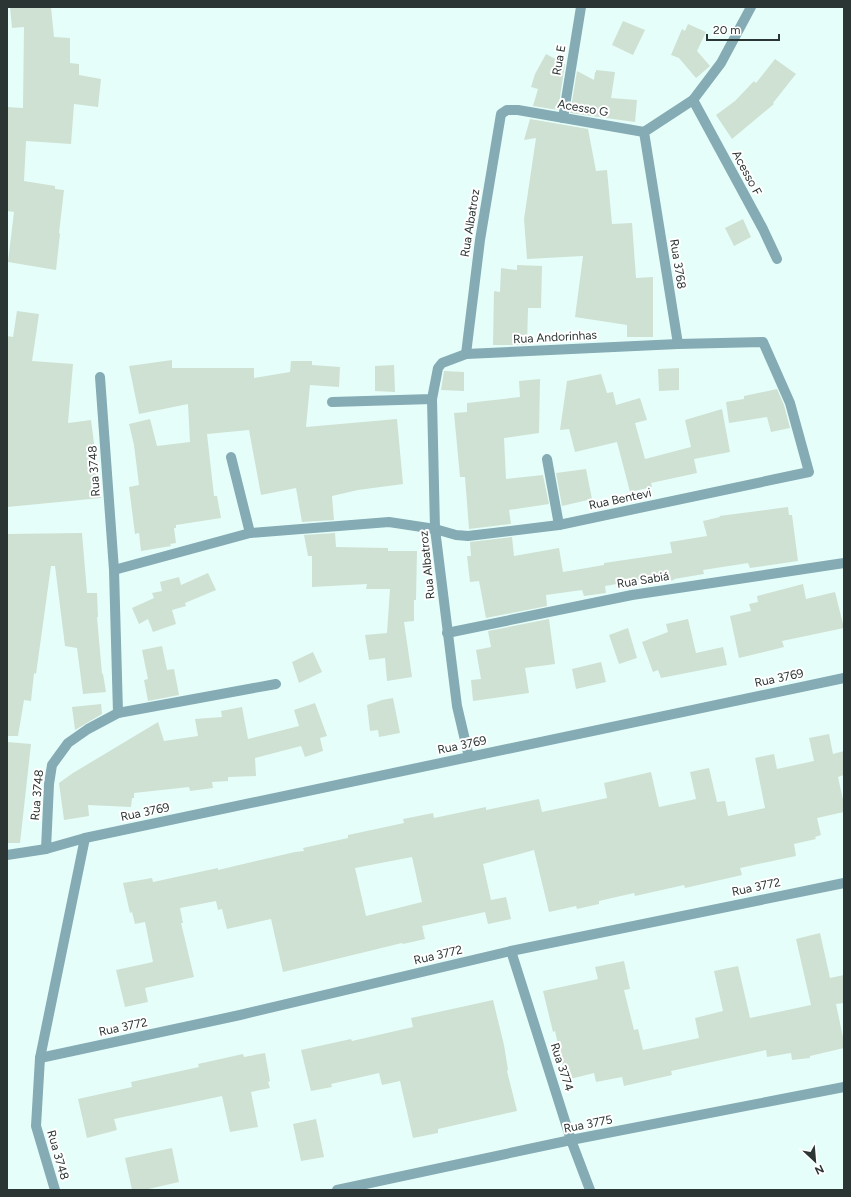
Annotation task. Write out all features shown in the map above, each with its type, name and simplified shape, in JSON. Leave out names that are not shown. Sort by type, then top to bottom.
[{"type":"street","name":"Rua E","points":[[563,118],[581,7]]},
{"type":"street","points":[[644,132],[693,100],[721,62],[751,7]]},
{"type":"street","name":"Acesso F","points":[[693,100],[777,259]]},
{"type":"street","name":"Rua Albatroz","points":[[466,354],[480,240],[501,114],[507,110],[518,110]]},
{"type":"street","name":"Acesso G","points":[[518,110],[644,132]]},
{"type":"street","name":"Rua 3768","points":[[644,132],[678,344]]},
{"type":"street","name":"Rua Bentevi","points":[[114,570],[250,533],[390,522],[435,528],[456,535],[468,536],[559,525],[809,472],[790,403],[764,342],[678,344]]},
{"type":"street","name":"Rua Andorinhas","points":[[438,368],[442,363],[466,354],[678,344]]},
{"type":"street","name":"Rua Albatroz","points":[[438,368],[432,399],[435,528],[457,706],[469,757]]},
{"type":"street","name":"Rua 3748","points":[[46,848],[49,784],[52,765],[68,743],[88,729],[118,713],[114,570],[100,377]]},
{"type":"street","points":[[332,402],[432,399]]},
{"type":"street","points":[[231,457],[250,533]]},
{"type":"street","points":[[547,460],[559,525]]},
{"type":"street","name":"Rua Sabiá","points":[[447,633],[632,594],[844,563]]},
{"type":"street","name":"Rua 3769","points":[[85,838],[844,678]]},
{"type":"street","points":[[118,713],[276,684]]},
{"type":"street","points":[[7,855],[46,848],[85,838]]},
{"type":"street","name":"Rua 3748","points":[[55,1190],[36,1126],[40,1058],[85,838]]},
{"type":"street","name":"Rua 3772","points":[[40,1058],[240,1015],[511,951],[844,883]]},
{"type":"street","name":"Rua 3774","points":[[511,951],[571,1140],[590,1190]]},
{"type":"street","name":"Rua 3775","points":[[337,1190],[571,1140],[844,1087]]},
{"type":"building","points":[[10,7],[51,7],[54,37],[70,38],[70,63],[79,64],[79,75],[101,79],[98,107],[74,104],[71,144],[26,141],[24,181],[55,186],[55,189],[64,190],[56,270],[8,262],[14,212],[7,211],[7,107],[23,108],[24,27],[12,28]]},
{"type":"building","points":[[623,21],[645,30],[633,55],[612,45]]},
{"type":"building","points":[[688,24],[706,32],[697,51],[710,66],[696,78],[679,58],[671,55],[682,29],[685,31]]},
{"type":"building","points":[[546,54],[565,64],[558,110],[533,106],[538,89],[531,87],[535,74]]},
{"type":"building","points":[[775,59],[796,74],[773,103],[774,104],[732,139],[716,115],[735,101],[754,81],[756,83]]},
{"type":"building","points":[[596,70],[615,72],[611,98],[637,100],[635,122],[570,113],[577,71],[594,80]]},
{"type":"building","points":[[530,119],[588,129],[596,171],[607,170],[612,224],[632,223],[636,278],[653,277],[653,337],[627,337],[627,325],[575,317],[583,256],[527,259],[524,219],[536,138],[524,140]]},
{"type":"building","points":[[743,219],[751,237],[734,246],[725,228]]},
{"type":"building","points":[[517,265],[542,266],[541,308],[528,308],[527,345],[493,345],[494,291],[500,292],[501,268],[517,270]]},
{"type":"building","points":[[17,311],[39,314],[32,361],[73,364],[68,423],[91,420],[101,498],[7,507],[7,336],[13,337]]},
{"type":"building","points":[[172,360],[172,368],[254,368],[254,378],[290,372],[291,361],[312,361],[312,365],[340,367],[339,387],[310,385],[306,427],[397,419],[403,484],[358,490],[332,496],[334,520],[302,522],[296,488],[261,495],[249,430],[207,434],[214,496],[217,496],[221,518],[176,525],[176,528],[174,528],[176,543],[170,544],[171,546],[141,551],[139,533],[135,534],[129,487],[139,485],[134,445],[129,424],[150,419],[157,446],[190,442],[188,404],[139,414],[129,366]]},
{"type":"building","points":[[394,365],[395,392],[375,391],[375,366]]},
{"type":"building","points":[[679,368],[679,390],[659,391],[658,369]]},
{"type":"building","points":[[444,371],[464,372],[464,391],[441,390]]},
{"type":"building","points":[[601,374],[607,393],[613,392],[616,405],[640,398],[647,420],[635,423],[645,459],[691,447],[685,420],[722,409],[730,452],[694,459],[697,473],[651,483],[652,487],[630,492],[617,442],[575,452],[569,429],[560,430],[567,381]]},
{"type":"building","points":[[540,379],[539,433],[504,438],[506,479],[543,475],[549,504],[509,510],[511,524],[469,529],[465,477],[460,477],[454,413],[467,412],[467,403],[520,397],[519,381]]},
{"type":"building","points":[[777,389],[784,405],[790,428],[771,432],[767,417],[729,423],[726,402],[744,399],[744,396]]},
{"type":"building","points":[[586,469],[592,499],[562,506],[556,473]]},
{"type":"building","points":[[788,507],[789,515],[792,515],[798,561],[750,568],[748,563],[703,570],[704,574],[651,584],[651,578],[605,586],[606,593],[584,596],[582,590],[546,595],[547,606],[486,618],[479,581],[470,582],[467,556],[471,556],[470,542],[512,537],[514,556],[559,548],[563,572],[604,565],[604,563],[672,553],[670,542],[707,536],[703,521],[720,517],[719,516]]},
{"type":"building","points":[[82,533],[87,593],[97,593],[97,617],[102,674],[106,692],[83,694],[77,648],[65,646],[55,566],[51,566],[31,701],[24,700],[18,736],[7,736],[7,534]]},
{"type":"building","points":[[335,533],[336,547],[388,548],[388,551],[417,551],[414,621],[404,622],[412,677],[387,681],[385,658],[369,660],[365,635],[387,633],[390,589],[366,589],[367,584],[312,587],[312,556],[308,556],[304,535]]},
{"type":"building","points":[[208,573],[216,590],[185,603],[186,606],[172,610],[176,624],[153,632],[148,619],[139,624],[132,608],[154,598],[152,593],[162,591],[160,582],[179,577],[181,585]]},
{"type":"building","points":[[803,584],[806,599],[835,592],[844,628],[782,641],[784,647],[739,658],[730,616],[751,611],[749,604],[758,602],[757,596]]},
{"type":"building","points":[[549,619],[555,664],[525,668],[529,693],[473,701],[471,680],[481,679],[476,650],[491,647],[488,631]]},
{"type":"building","points":[[688,619],[696,653],[723,647],[727,665],[661,678],[658,670],[653,672],[642,642],[668,632],[666,624]]},
{"type":"building","points":[[628,628],[637,658],[619,664],[609,635]]},
{"type":"building","points":[[162,646],[167,670],[174,669],[179,695],[148,701],[144,680],[148,679],[142,650]]},
{"type":"building","points":[[313,652],[322,672],[299,683],[292,662]]},
{"type":"building","points":[[601,662],[606,682],[576,689],[572,669]]},
{"type":"building","points":[[393,698],[400,733],[379,737],[378,730],[370,731],[367,705]]},
{"type":"building","points":[[315,703],[327,736],[320,738],[323,751],[305,757],[301,746],[255,758],[256,776],[228,777],[228,781],[212,782],[213,788],[190,791],[189,787],[134,793],[131,807],[88,805],[89,816],[64,820],[59,783],[158,722],[164,741],[198,736],[195,719],[222,717],[221,711],[242,707],[248,739],[299,726],[294,710]]},
{"type":"building","points":[[101,704],[102,714],[75,730],[72,707]]},
{"type":"building","points":[[829,734],[833,754],[844,751],[844,775],[838,777],[844,804],[844,812],[817,818],[821,835],[815,837],[816,839],[794,844],[796,856],[740,868],[742,875],[685,888],[684,885],[635,896],[634,893],[599,901],[599,904],[577,909],[576,906],[549,912],[534,850],[483,864],[491,900],[506,897],[511,919],[488,924],[485,912],[422,926],[425,939],[402,943],[283,972],[271,919],[227,929],[222,909],[218,910],[216,901],[180,908],[183,923],[181,923],[194,977],[145,988],[148,1002],[125,1007],[116,970],[153,962],[145,922],[135,924],[132,912],[130,913],[123,883],[152,878],[153,882],[218,868],[218,870],[304,851],[303,848],[348,838],[348,835],[404,823],[403,819],[433,813],[434,818],[486,807],[486,810],[539,799],[542,812],[607,798],[604,783],[651,772],[659,807],[696,799],[690,772],[709,768],[717,802],[725,801],[728,816],[765,808],[755,758],[774,754],[777,769],[814,761],[809,738]],"holes":[[[412,857],[422,902],[366,916],[355,868]]]},
{"type":"building","points":[[7,742],[31,744],[20,843],[7,843]]},
{"type":"building","points":[[820,933],[830,978],[844,975],[844,1003],[836,1004],[844,1048],[810,1056],[810,1058],[792,1060],[791,1053],[767,1057],[766,1050],[671,1071],[672,1075],[624,1086],[622,1077],[596,1082],[594,1073],[566,1080],[555,1031],[553,1032],[543,991],[598,979],[595,967],[624,961],[630,989],[624,990],[634,1030],[638,1029],[643,1050],[699,1038],[695,1018],[723,1011],[714,971],[738,966],[750,1018],[811,1005],[796,939]]},
{"type":"building","points":[[493,1000],[504,1045],[507,1071],[517,1111],[438,1129],[438,1133],[413,1138],[400,1081],[382,1085],[379,1073],[331,1084],[332,1087],[311,1091],[301,1050],[351,1039],[352,1041],[413,1027],[411,1018]]},
{"type":"building","points":[[265,1053],[270,1088],[251,1092],[258,1127],[230,1132],[222,1096],[114,1119],[117,1130],[87,1138],[78,1099],[132,1087],[131,1082],[199,1067],[198,1064],[243,1054],[244,1057]]},
{"type":"building","points":[[316,1119],[324,1157],[301,1161],[293,1124]]},
{"type":"building","points":[[172,1148],[179,1182],[144,1190],[132,1190],[125,1158]]}]
